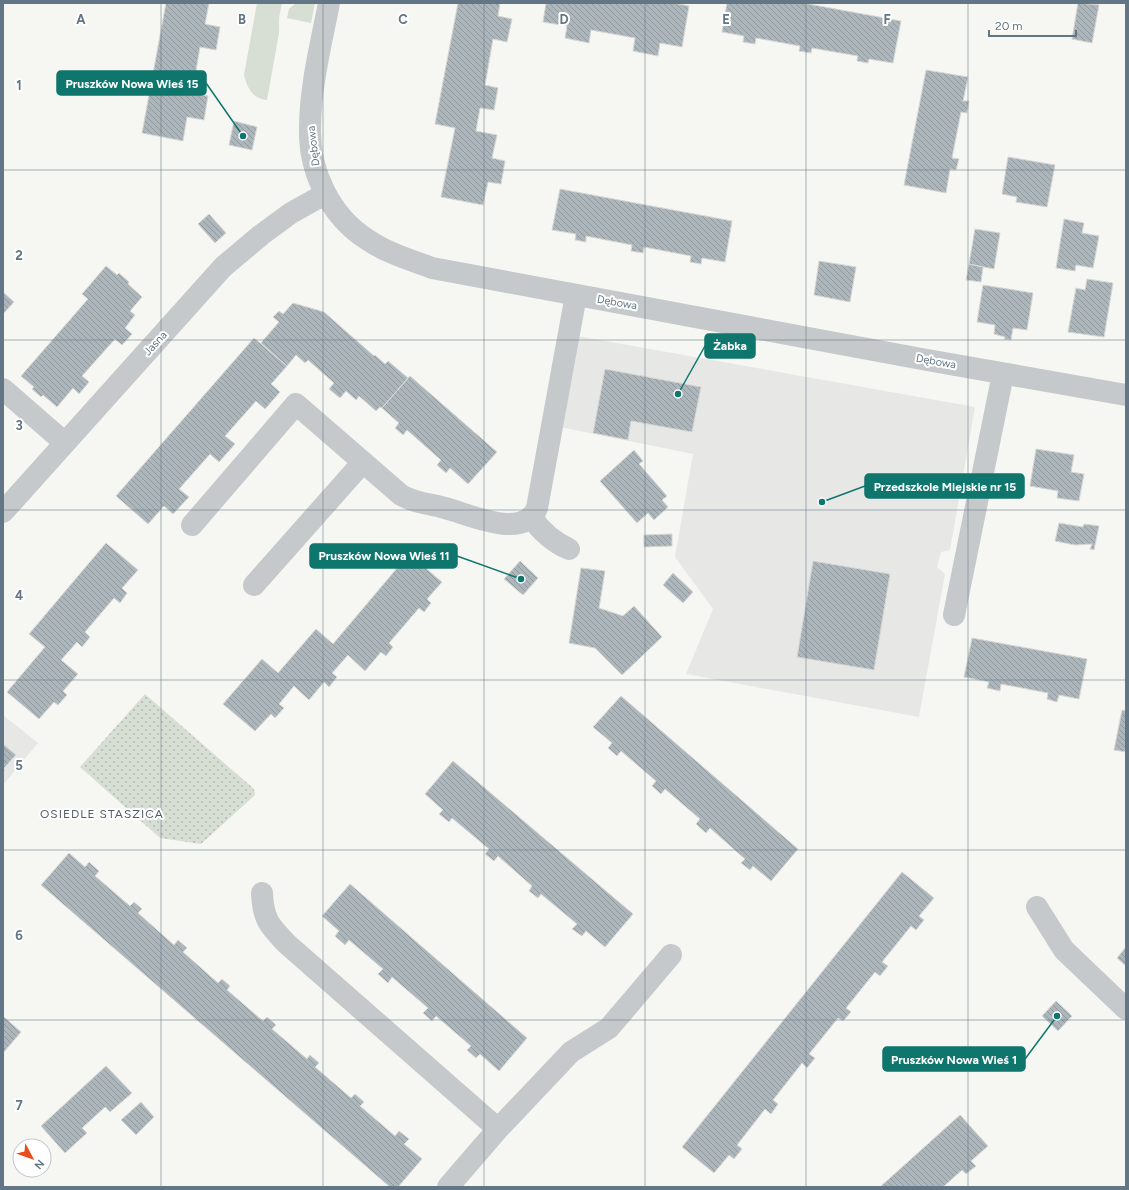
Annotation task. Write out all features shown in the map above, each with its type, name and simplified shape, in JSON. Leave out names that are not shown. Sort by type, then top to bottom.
[{"type":"street","name":"Dębowa","points":[[329,3],[312,93],[310,130],[314,166],[325,194],[344,220],[368,240],[398,255],[432,268],[1003,374],[1126,395]]},
{"type":"street","name":"Jasna","points":[[3,512],[223,267],[261,235],[291,214],[325,194]]},
{"type":"street","points":[[192,525],[296,404],[401,495],[413,501],[504,525],[516,524],[525,521],[535,513],[537,508],[576,295]]},
{"type":"street","points":[[954,615],[1003,374]]},
{"type":"street","points":[[3,390],[64,443]]},
{"type":"street","points":[[254,585],[363,462]]},
{"type":"street","points":[[531,517],[541,530],[551,539],[569,549]]},
{"type":"street","points":[[262,893],[262,906],[267,920],[271,928],[287,944],[498,1129]]},
{"type":"street","points":[[1037,907],[1064,950],[1126,1009]]},
{"type":"street","points":[[448,1187],[498,1129],[571,1052],[609,1028],[671,955]]},
{"type":"shaded area","points":[[257,3],[282,3],[279,18],[279,33],[267,100],[258,98],[251,92],[244,75]]},
{"type":"shaded area","points":[[296,3],[315,3],[311,23],[287,18],[289,9]]},
{"type":"shaded area","points":[[577,336],[975,407],[950,550],[941,552],[937,567],[945,574],[919,717],[686,674],[713,609],[675,557],[693,454],[560,427]]},
{"type":"shaded area","points":[[145,694],[254,789],[255,795],[201,844],[160,838],[80,767]]},
{"type":"shaded area","points":[[3,715],[38,743],[3,785]]},
{"type":"building","points":[[166,3],[209,3],[205,24],[220,27],[216,50],[200,47],[192,94],[208,96],[204,120],[187,117],[183,141],[142,133]]},
{"type":"building","points":[[458,3],[500,3],[498,16],[512,19],[507,42],[493,39],[485,85],[498,88],[494,110],[480,108],[476,131],[497,135],[492,158],[505,161],[501,184],[488,182],[483,205],[441,197],[455,128],[435,124]]},
{"type":"building","points":[[546,3],[673,3],[689,6],[682,47],[660,43],[658,56],[633,51],[635,38],[591,30],[589,43],[565,38],[567,26],[543,22]]},
{"type":"building","points":[[727,3],[803,3],[901,21],[893,63],[869,59],[868,63],[857,61],[858,56],[812,48],[811,53],[799,51],[800,46],[756,38],[755,44],[743,42],[744,36],[722,32]]},
{"type":"building","points":[[1078,3],[1099,5],[1092,43],[1072,39]]},
{"type":"building","points":[[926,70],[968,77],[963,101],[969,101],[967,113],[961,112],[952,158],[959,159],[956,170],[950,169],[946,193],[904,185]]},
{"type":"building","points":[[234,121],[257,127],[252,150],[229,145]]},
{"type":"building","points":[[1008,157],[1055,165],[1047,207],[1016,202],[1017,197],[1002,194]]},
{"type":"building","points":[[560,189],[732,221],[725,262],[702,258],[701,264],[690,262],[691,256],[644,247],[643,253],[631,251],[632,245],[586,236],[586,242],[575,240],[576,234],[552,230]]},
{"type":"building","points":[[209,214],[226,233],[215,243],[198,224]]},
{"type":"building","points":[[1064,219],[1084,223],[1082,233],[1099,236],[1093,268],[1076,265],[1075,271],[1056,268]]},
{"type":"building","points":[[975,229],[1000,233],[994,269],[969,264]]},
{"type":"building","points":[[819,261],[856,267],[850,302],[814,295]]},
{"type":"building","points":[[969,264],[983,267],[981,282],[966,280]]},
{"type":"building","points":[[106,266],[117,275],[119,273],[142,297],[130,311],[135,315],[125,328],[132,334],[122,345],[115,339],[82,376],[89,382],[79,394],[73,388],[57,407],[43,395],[41,397],[32,389],[34,387],[21,376],[88,299],[82,294]]},
{"type":"building","points":[[1087,279],[1113,283],[1104,337],[1068,332],[1076,288],[1085,290]]},
{"type":"building","points":[[983,285],[1033,293],[1027,330],[1013,328],[1011,340],[1004,339],[1005,337],[994,334],[995,325],[977,322]]},
{"type":"building","points":[[3,292],[14,302],[3,314]]},
{"type":"building","points":[[293,303],[324,312],[374,356],[375,355],[385,364],[388,361],[408,378],[382,408],[380,407],[376,411],[359,396],[356,400],[346,391],[340,398],[329,389],[334,383],[308,360],[305,363],[296,355],[287,366],[261,343],[279,322],[273,317],[279,311],[283,314]]},
{"type":"building","points":[[254,338],[287,366],[271,384],[280,392],[265,409],[256,401],[225,436],[235,444],[219,462],[210,454],[179,489],[189,497],[173,514],[164,506],[148,524],[116,496]]},
{"type":"building","points":[[605,369],[701,387],[692,432],[631,421],[628,440],[593,433]]},
{"type":"building","points":[[410,376],[497,452],[468,484],[450,468],[446,473],[437,465],[441,460],[407,430],[403,435],[395,428],[399,423],[382,408]]},
{"type":"building","points":[[1036,449],[1074,455],[1071,472],[1084,474],[1079,501],[1057,498],[1058,491],[1030,486]]},
{"type":"building","points":[[634,450],[643,461],[639,464],[667,496],[662,500],[668,507],[654,520],[648,513],[637,523],[600,481]]},
{"type":"building","points":[[1059,523],[1083,527],[1084,524],[1099,526],[1094,550],[1090,549],[1092,544],[1075,545],[1055,541]]},
{"type":"building","points":[[672,534],[672,546],[644,547],[644,535]]},
{"type":"building","points":[[106,543],[138,570],[122,588],[127,593],[120,603],[114,598],[85,632],[90,637],[82,647],[77,642],[61,660],[78,674],[63,691],[67,695],[58,705],[54,702],[39,719],[7,692],[45,647],[29,634]]},
{"type":"building","points":[[409,554],[442,582],[427,599],[431,603],[424,612],[419,608],[389,643],[393,647],[386,656],[381,652],[365,671],[348,655],[332,673],[337,677],[329,687],[324,682],[309,700],[294,686],[279,704],[284,708],[275,718],[271,714],[255,731],[223,704],[262,659],[278,673],[316,629],[333,644]]},
{"type":"building","points":[[520,561],[538,578],[523,595],[504,579]]},
{"type":"building","points":[[813,561],[890,574],[874,670],[797,657]]},
{"type":"building","points":[[581,568],[605,571],[599,608],[623,616],[634,606],[662,637],[622,675],[595,648],[569,643]]},
{"type":"building","points":[[673,573],[693,592],[683,603],[663,585]]},
{"type":"building","points":[[972,638],[1087,659],[1079,699],[1059,695],[1057,702],[1047,699],[1048,693],[1001,684],[1000,691],[987,688],[989,682],[964,677]]},
{"type":"building","points":[[621,696],[798,849],[771,881],[753,866],[750,870],[741,863],[745,859],[710,828],[706,833],[696,824],[700,819],[665,789],[661,794],[652,786],[656,781],[621,751],[617,756],[608,748],[612,743],[593,727]]},
{"type":"building","points":[[1122,710],[1126,711],[1126,752],[1114,750]]},
{"type":"building","points":[[3,744],[16,755],[3,769]]},
{"type":"building","points":[[453,761],[633,914],[605,947],[586,931],[582,936],[572,929],[577,924],[541,894],[538,898],[529,891],[532,886],[498,856],[494,861],[485,854],[489,849],[452,818],[449,822],[439,814],[443,810],[425,794]]},
{"type":"building","points":[[69,853],[85,867],[89,862],[99,871],[95,876],[130,906],[134,902],[142,909],[138,913],[174,945],[178,940],[187,948],[183,952],[218,983],[222,979],[230,986],[227,990],[263,1021],[267,1017],[276,1025],[272,1029],[307,1059],[310,1055],[319,1063],[315,1067],[351,1098],[355,1094],[364,1102],[360,1106],[395,1136],[399,1131],[409,1139],[404,1144],[422,1159],[398,1187],[390,1187],[41,885]]},
{"type":"building","points":[[902,872],[934,898],[919,916],[924,920],[916,930],[911,926],[882,962],[888,966],[880,976],[875,972],[846,1008],[851,1012],[843,1021],[838,1018],[809,1054],[815,1058],[807,1068],[802,1063],[773,1100],[778,1104],[771,1114],[765,1109],[737,1145],[742,1149],[734,1159],[729,1155],[714,1173],[682,1147]]},
{"type":"building","points":[[350,884],[527,1038],[499,1071],[480,1054],[476,1058],[467,1050],[471,1046],[436,1016],[432,1021],[423,1013],[428,1008],[392,977],[388,983],[378,974],[383,969],[349,940],[345,945],[335,936],[339,931],[322,916]]},
{"type":"building","points":[[1126,947],[1126,966],[1117,958]]},
{"type":"building","points":[[1056,1001],[1072,1016],[1058,1031],[1042,1016]]},
{"type":"building","points":[[3,1016],[21,1032],[3,1053]]},
{"type":"building","points":[[106,1066],[132,1093],[110,1112],[105,1107],[82,1128],[87,1133],[65,1153],[41,1126]]},
{"type":"building","points":[[141,1102],[154,1117],[136,1135],[121,1120]]},
{"type":"building","points":[[960,1115],[988,1146],[971,1161],[976,1166],[966,1174],[962,1170],[943,1187],[880,1187]]},
{"type":"place","name":"Pruszków Nowa Wieś 15","points":[[243,136]]},
{"type":"place","name":"Żabka","points":[[678,394]]},
{"type":"place","name":"Przedszkole Miejskie nr 15","points":[[822,502]]},
{"type":"place","name":"Pruszków Nowa Wieś 11","points":[[521,579]]},
{"type":"place","name":"Pruszków Nowa Wieś 1","points":[[1057,1016]]},
{"type":"district","name":"OSIEDLE STASZICA","points":[[102,814]]}]
